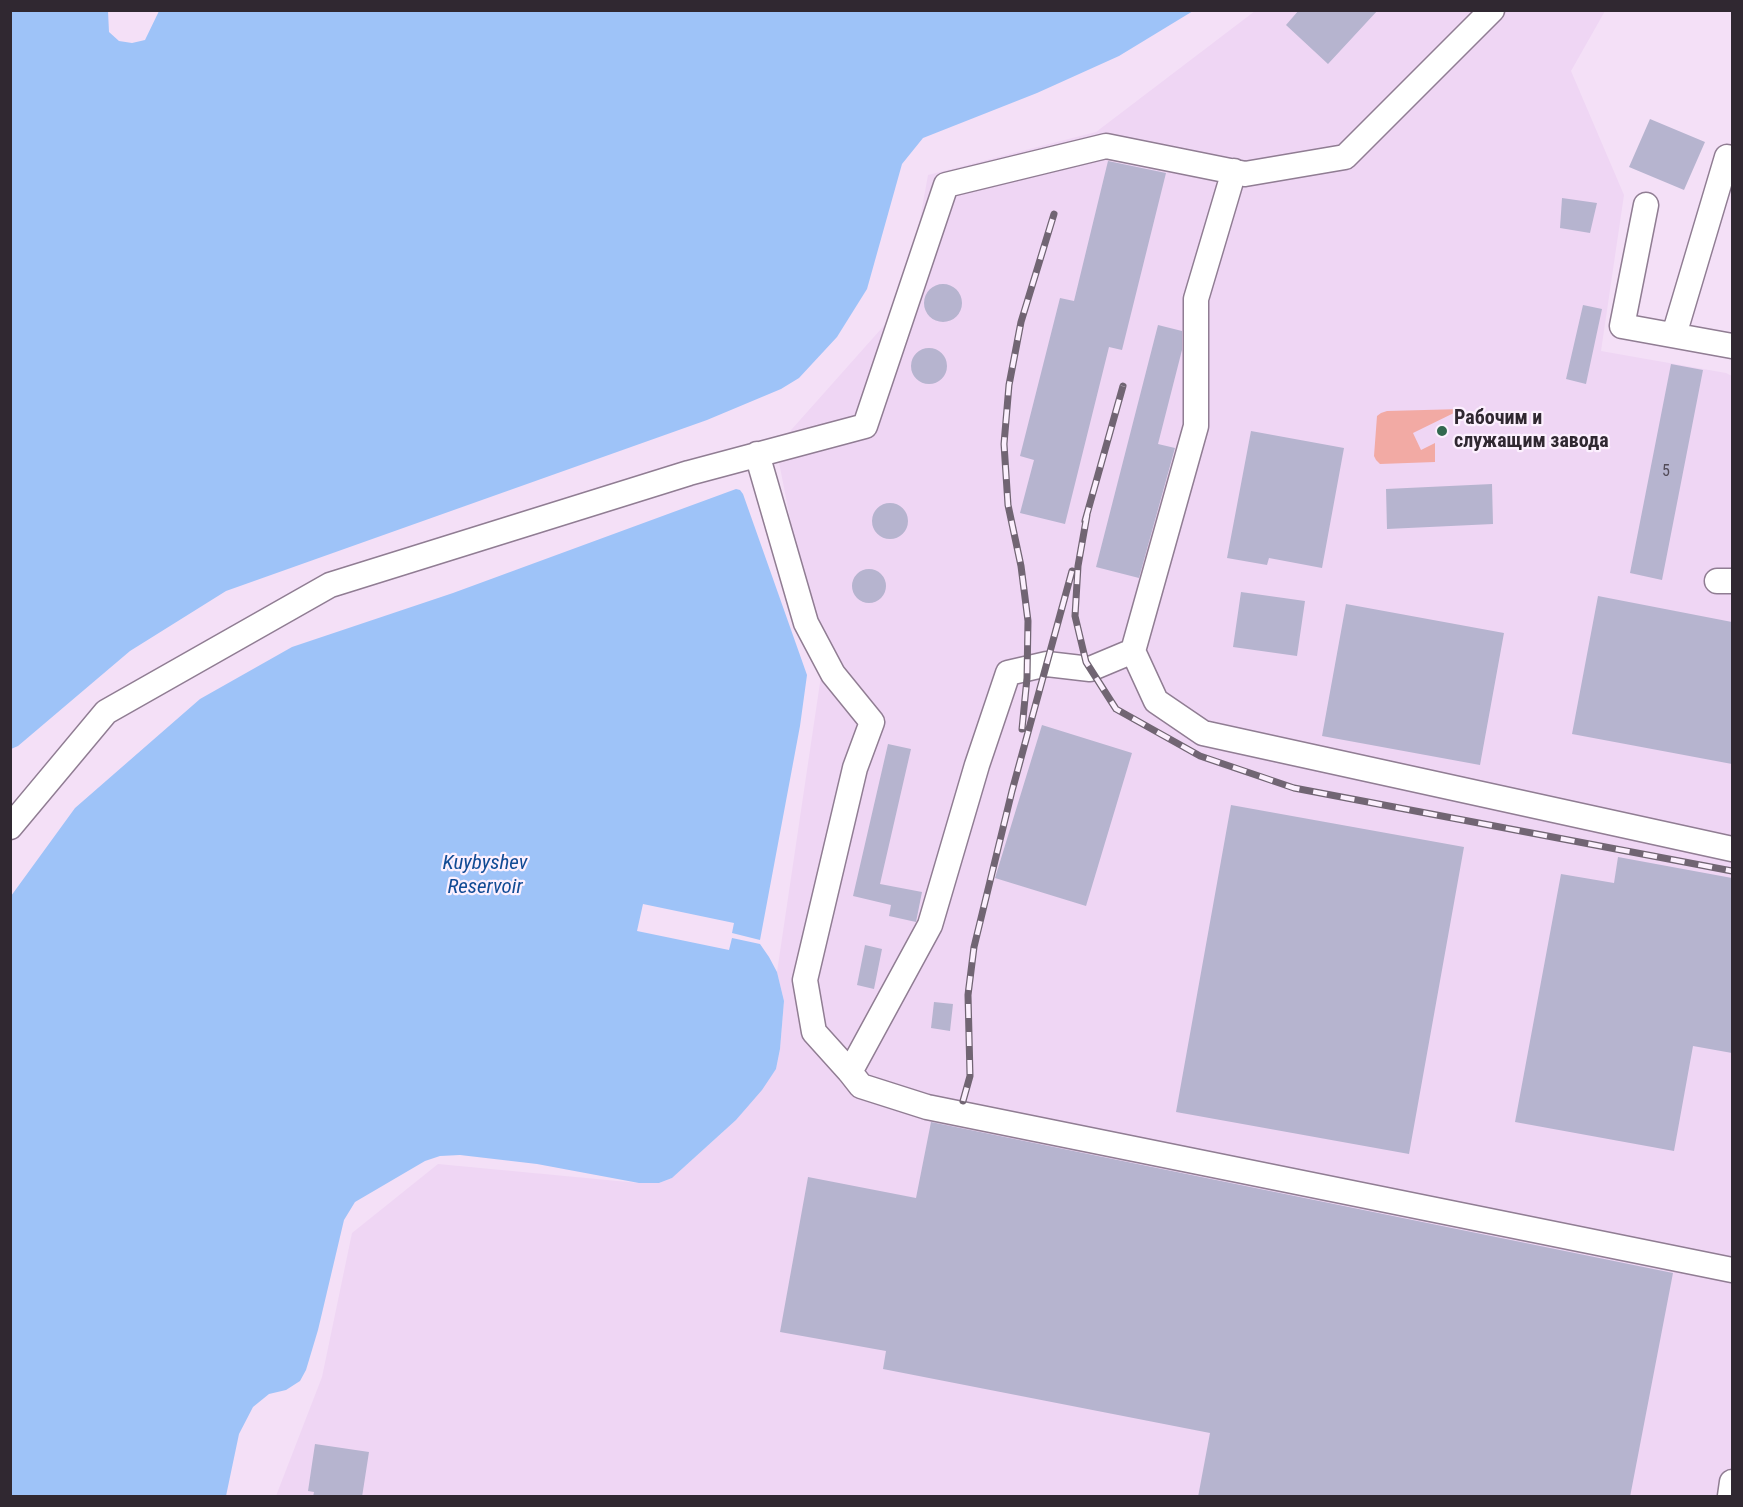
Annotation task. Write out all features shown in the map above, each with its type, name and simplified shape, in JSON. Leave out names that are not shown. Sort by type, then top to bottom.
[{"type":"lane","points":[[10,827],[106,712],[330,585],[689,473],[865,426],[946,185],[1106,146],[1245,174],[1345,158],[1492,10]]},
{"type":"lane","points":[[1674,335],[1727,157]]},
{"type":"lane","points":[[1234,171],[1196,299],[1196,426],[1133,651],[1156,701],[1203,733],[1732,849]]},
{"type":"lane","points":[[1646,205],[1622,326],[1732,346]]},
{"type":"lane","points":[[757,454],[806,623],[832,674],[872,722],[855,768],[805,980],[814,1032],[861,1086],[927,1107],[1732,1270]]},
{"type":"lane","points":[[850,1072],[930,925],[977,765],[1008,673],[1047,664],[1090,669],[1133,651]]},
{"type":"lane","points":[[1730,1497],[1732,1482]]},
{"type":"shaded area","points":[[1255,11],[1605,11],[1571,71],[1624,195],[1601,351],[1726,373],[1732,376],[1732,1496],[276,1496],[322,1377],[352,1233],[438,1164],[639,1183],[659,1183],[672,1178],[736,1120],[776,1069],[784,1001],[777,972],[821,676],[776,447],[905,302],[928,175],[1096,132]]},
{"type":"shaded area","points":[[1462,409],[1413,433],[1421,450],[1435,443],[1435,462],[1380,464],[1376,460],[1374,456],[1377,416],[1381,413]]},
{"type":"water","points":[[159,10],[1193,11],[1119,56],[1037,93],[923,138],[902,164],[867,289],[837,337],[799,378],[781,389],[707,420],[226,591],[130,651],[18,746],[11,749],[11,11],[108,11],[109,32],[119,41],[132,43],[145,40]]},
{"type":"water","name":"Kuybyshev Reservoir","points":[[736,489],[743,494],[807,675],[800,726],[760,940],[760,944],[777,972],[784,1001],[776,1069],[762,1090],[736,1120],[672,1178],[659,1183],[639,1183],[537,1164],[460,1155],[440,1156],[425,1161],[355,1202],[344,1220],[318,1330],[306,1370],[300,1381],[286,1390],[269,1394],[253,1407],[239,1434],[226,1496],[11,1496],[11,896],[75,808],[200,699],[292,647],[453,593]]},
{"type":"pier","points":[[643,904],[734,923],[732,933],[760,940],[760,944],[732,938],[729,950],[637,931]]},
{"type":"building","points":[[1299,10],[1378,10],[1328,64],[1286,25]]},
{"type":"building","points":[[1650,119],[1705,142],[1684,190],[1629,167]]},
{"type":"building","points":[[1108,161],[1166,173],[1122,350],[1109,347],[1065,524],[1020,513],[1034,460],[1020,456],[1060,298],[1074,301]]},
{"type":"building","points":[[1562,198],[1597,203],[1590,233],[1560,228]]},
{"type":"building","points":[[943,284],[950,285],[956,290],[961,296],[961,310],[956,316],[950,321],[943,322],[936,321],[930,316],[925,310],[924,303],[925,296],[930,290],[936,285]]},
{"type":"building","points":[[1583,305],[1602,309],[1586,384],[1566,379]]},
{"type":"building","points":[[1158,325],[1182,331],[1182,350],[1158,444],[1175,448],[1139,578],[1096,567]]},
{"type":"building","points":[[929,348],[942,353],[947,366],[942,379],[929,384],[916,379],[911,366],[916,353]]},
{"type":"building","points":[[1671,364],[1703,370],[1662,580],[1630,573]]},
{"type":"building","points":[[1251,431],[1344,448],[1322,568],[1269,558],[1267,565],[1227,558]]},
{"type":"building","points":[[1492,484],[1493,524],[1387,529],[1386,489]]},
{"type":"building","points":[[890,503],[903,508],[908,521],[903,534],[890,539],[877,534],[872,521],[877,508]]},
{"type":"building","points":[[869,569],[881,574],[886,586],[881,598],[869,603],[857,598],[852,586],[857,574]]},
{"type":"building","points":[[1241,592],[1305,601],[1297,656],[1233,647]]},
{"type":"building","points":[[1598,596],[1732,622],[1732,764],[1572,734]]},
{"type":"building","points":[[1346,604],[1504,633],[1480,765],[1322,736]]},
{"type":"building","points":[[1042,725],[1132,753],[1086,906],[995,878]]},
{"type":"building","points":[[888,744],[911,749],[880,884],[922,892],[916,922],[889,916],[891,905],[853,896]]},
{"type":"building","points":[[1231,805],[1464,847],[1409,1154],[1176,1112]]},
{"type":"building","points":[[1618,857],[1732,878],[1732,1053],[1693,1046],[1674,1151],[1515,1122],[1561,874],[1614,883]]},
{"type":"building","points":[[865,945],[882,949],[874,989],[857,985]]},
{"type":"building","points":[[934,1002],[953,1004],[950,1031],[931,1028]]},
{"type":"building","points":[[931,1122],[1673,1273],[1630,1497],[1198,1497],[1210,1433],[883,1369],[886,1351],[780,1332],[808,1177],[916,1198]]},
{"type":"building","points":[[315,1444],[369,1452],[362,1497],[313,1497],[314,1492],[308,1491]]},
{"type":"railway","points":[[1022,729],[1027,678],[1028,621],[1021,566],[1008,505],[1004,444],[1009,385],[1021,322],[1054,214]]},
{"type":"railway","points":[[1085,521],[1123,386]]},
{"type":"railway","points":[[1087,515],[1078,566],[1075,616],[1086,662],[1116,709],[1200,756],[1294,788],[1732,871]]},
{"type":"railway","points":[[963,1101],[970,1076],[968,995],[974,947],[1012,791],[1072,571]]},
{"type":"place","name":"Рабочим и служащим завода","points":[[1442,431]]}]
